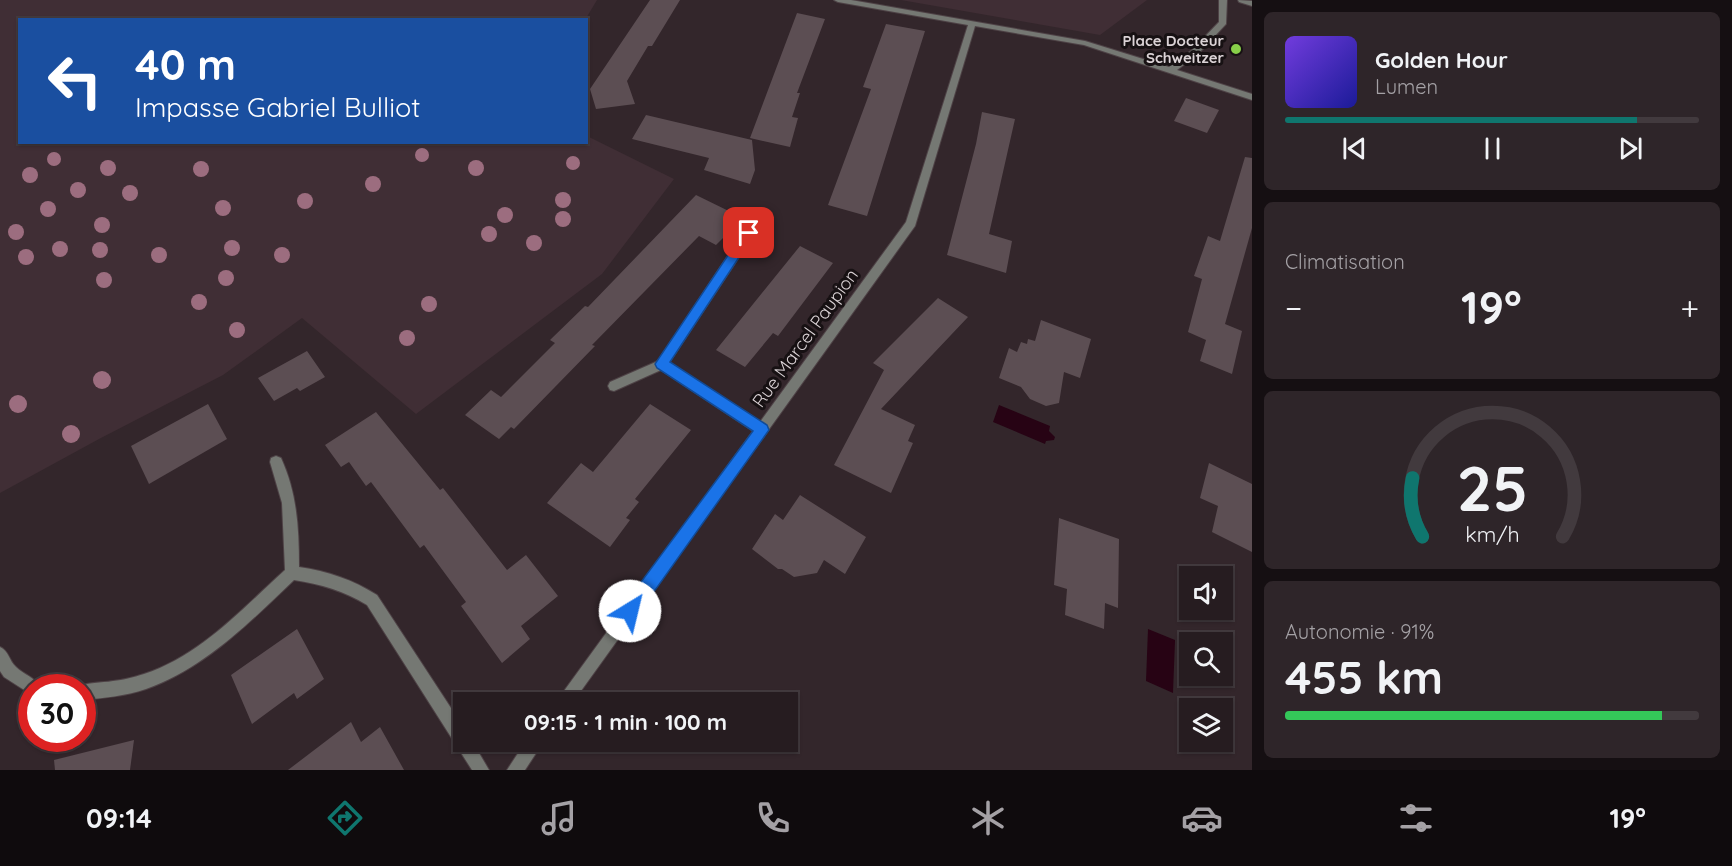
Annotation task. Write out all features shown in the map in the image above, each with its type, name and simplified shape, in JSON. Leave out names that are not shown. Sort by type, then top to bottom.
[{"type":"street","points":[[838,0],[1085,43],[1252,97]]},
{"type":"street","points":[[1171,70],[1195,52],[1224,22],[1223,0]]},
{"type":"street","points":[[1242,0],[1252,4]]},
{"type":"street","name":"Rue Marcel Paupion","points":[[571,692],[911,223],[972,24]]},
{"type":"street","points":[[615,386],[662,364],[749,233]]},
{"type":"street","points":[[662,364],[762,430]]},
{"type":"street","points":[[96,692],[167,674],[215,644],[292,573],[291,506],[286,482],[276,462]]},
{"type":"street","points":[[292,573],[326,577],[352,586],[372,600],[481,770]]},
{"type":"street","points":[[0,655],[9,672],[18,678]]},
{"type":"street","points":[[515,770],[528,752]]},
{"type":"shaded area","points":[[0,0],[597,0],[586,18],[18,18],[18,144],[588,144],[588,136],[674,179],[602,274],[416,414],[302,318],[223,375],[0,493]]},
{"type":"shaded area","points":[[901,0],[1147,0],[1100,35]]},
{"type":"shaded area","points":[[999,405],[1050,426],[1049,431],[1055,437],[1054,440],[1046,441],[1045,444],[993,422]]},
{"type":"shaded area","points":[[1148,629],[1175,640],[1173,693],[1146,681]]},
{"type":"building","points":[[650,0],[680,0],[627,81],[635,104],[596,109],[590,89]]},
{"type":"building","points":[[797,13],[825,19],[797,93],[800,93],[792,117],[798,118],[790,147],[750,138]]},
{"type":"building","points":[[886,24],[925,31],[867,216],[828,205],[871,89],[863,87]]},
{"type":"building","points":[[1186,98],[1219,110],[1207,133],[1174,121]]},
{"type":"building","points":[[982,112],[1015,119],[989,234],[1012,241],[1006,273],[947,255]]},
{"type":"building","points":[[646,115],[752,140],[755,170],[750,184],[704,170],[709,158],[632,139]]},
{"type":"building","points":[[1245,157],[1252,158],[1252,228],[1225,324],[1242,331],[1232,374],[1200,361],[1206,340],[1188,332],[1202,279],[1194,276],[1208,236],[1220,241]]},
{"type":"building","points":[[696,195],[743,218],[716,245],[699,236],[592,345],[595,346],[514,429],[511,427],[499,439],[465,415],[491,390],[501,397],[555,343],[550,340],[585,306],[588,307]]},
{"type":"building","points":[[800,246],[833,263],[778,336],[773,333],[745,367],[716,350]]},
{"type":"building","points":[[938,298],[968,317],[881,409],[915,425],[908,441],[913,443],[891,493],[834,465],[884,370],[873,363]]},
{"type":"building","points":[[1041,320],[1091,339],[1080,378],[1064,372],[1059,403],[1046,406],[1030,399],[1021,387],[999,378],[1009,348],[1017,352],[1021,342],[1027,344],[1028,339],[1035,341]]},
{"type":"building","points":[[307,351],[325,377],[300,391],[297,388],[274,401],[258,378]]},
{"type":"building","points":[[208,404],[227,439],[149,484],[131,446]]},
{"type":"building","points":[[650,404],[691,430],[635,499],[639,502],[626,518],[630,520],[610,547],[547,503],[581,463],[593,472]]},
{"type":"building","points":[[376,412],[440,490],[443,488],[507,570],[526,555],[558,596],[521,626],[530,639],[502,663],[461,606],[466,602],[424,545],[420,548],[371,482],[366,486],[349,462],[341,467],[325,445]]},
{"type":"building","points":[[1209,463],[1252,484],[1252,552],[1212,532],[1218,506],[1200,498]]},
{"type":"building","points":[[800,495],[866,537],[845,574],[824,560],[817,573],[794,577],[778,569],[752,549],[775,514],[783,520]]},
{"type":"building","points":[[1059,518],[1119,539],[1118,608],[1105,603],[1104,629],[1065,615],[1067,589],[1054,585]]},
{"type":"building","points":[[297,629],[324,679],[297,699],[294,693],[252,724],[231,675]]},
{"type":"building","points":[[351,722],[361,742],[380,727],[404,770],[288,770]]},
{"type":"building","points":[[134,740],[130,770],[55,770],[54,760],[86,752],[96,752],[96,750]]},
{"type":"place","name":"Place Docteur Schweitzer","points":[[1236,49]]},
{"type":"route","points":[[630,611],[762,430],[662,364],[749,233]]}]
